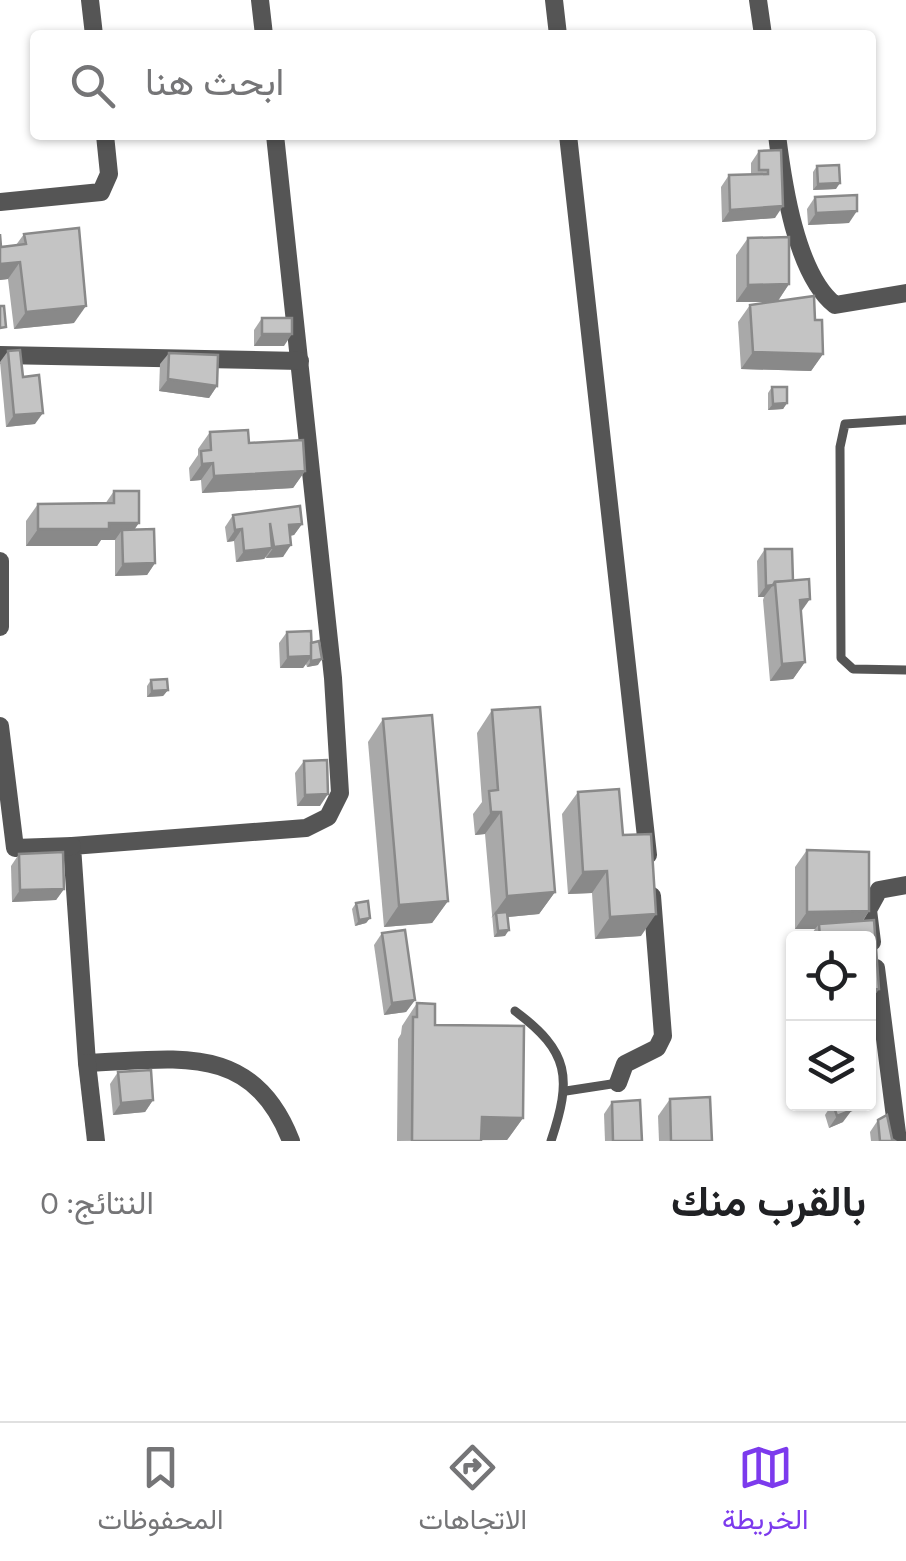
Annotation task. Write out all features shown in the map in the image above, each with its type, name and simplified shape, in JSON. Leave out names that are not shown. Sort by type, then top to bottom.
[{"type":"street","points":[[90,0],[93,30]]},
{"type":"street","points":[[260,0],[263,30]]},
{"type":"street","points":[[554,0],[557,30]]},
{"type":"street","points":[[758,0],[762,30]]},
{"type":"street","points":[[0,202],[101,192],[109,174],[106,140]]},
{"type":"street","points":[[0,726],[7,848],[306,828],[328,818],[340,794],[334,678],[276,140]]},
{"type":"street","points":[[569,140],[664,1024],[657,1048],[625,1064],[618,1084]]},
{"type":"street","points":[[778,140],[796,236],[823,296],[836,305],[906,293]]},
{"type":"street","points":[[0,355],[300,362]]},
{"type":"street","points":[[0,562],[0,627]]},
{"type":"street","points":[[72,846],[96,1141]]},
{"type":"street","points":[[898,1141],[868,910],[878,890],[906,885]]},
{"type":"street","points":[[87,1064],[215,1062],[249,1082],[272,1106],[291,1141]]},
{"type":"lane","points":[[906,420],[845,424],[840,447],[842,658],[853,669],[906,670]]},
{"type":"lane","points":[[516,1010],[544,1032],[557,1053],[566,1091],[551,1141]]},
{"type":"lane","points":[[566,1091],[618,1084]]},
{"type":"building","points":[[781,150],[783,206],[730,210],[729,175],[768,174],[768,170],[759,170],[759,151]]},
{"type":"building","points":[[839,165],[840,183],[818,184],[817,166]]},
{"type":"building","points":[[857,195],[857,211],[816,213],[815,197]]},
{"type":"building","points":[[79,228],[86,306],[26,312],[20,262],[0,264],[0,234],[1,247],[26,244],[24,234]]},
{"type":"building","points":[[789,237],[789,284],[748,285],[748,238]]},
{"type":"building","points":[[814,296],[815,320],[822,320],[823,354],[753,352],[750,305]]},
{"type":"building","points":[[0,306],[4,306],[6,327],[0,328]]},
{"type":"building","points":[[262,318],[292,318],[292,334],[262,334]]},
{"type":"building","points":[[20,350],[23,377],[39,375],[43,413],[14,415],[8,351]]},
{"type":"building","points":[[169,353],[218,355],[217,386],[168,379]]},
{"type":"building","points":[[772,387],[787,387],[787,403],[773,404]]},
{"type":"building","points":[[248,430],[249,443],[303,440],[305,471],[214,476],[213,463],[202,464],[201,451],[211,450],[210,432]]},
{"type":"building","points":[[114,491],[139,491],[139,523],[109,523],[109,529],[38,529],[38,504],[114,503]]},
{"type":"building","points":[[300,506],[302,524],[289,525],[291,545],[274,547],[270,523],[272,548],[244,551],[242,529],[235,530],[233,515]]},
{"type":"building","points":[[154,529],[155,563],[123,564],[122,530]]},
{"type":"building","points":[[765,549],[792,549],[793,581],[766,586]]},
{"type":"building","points":[[809,579],[810,599],[800,600],[805,662],[782,664],[775,582]]},
{"type":"building","points":[[311,631],[312,656],[288,657],[287,632]]},
{"type":"building","points":[[319,641],[322,659],[311,661],[311,643]]},
{"type":"building","points":[[167,679],[168,690],[152,691],[151,680]]},
{"type":"building","points":[[540,707],[555,892],[507,896],[501,812],[491,812],[489,791],[498,790],[492,710]]},
{"type":"building","points":[[432,715],[448,901],[399,905],[383,719]]},
{"type":"building","points":[[327,760],[328,794],[305,795],[304,761]]},
{"type":"building","points":[[619,789],[623,835],[651,834],[656,914],[610,917],[607,871],[583,872],[578,792]]},
{"type":"building","points":[[807,850],[869,852],[869,911],[807,912]]},
{"type":"building","points":[[63,852],[64,889],[20,890],[19,854]]},
{"type":"building","points":[[368,901],[370,918],[359,920],[356,903]]},
{"type":"building","points":[[507,912],[509,930],[498,931],[496,913]]},
{"type":"building","points":[[874,920],[875,931],[820,931],[819,924]]},
{"type":"building","points":[[405,930],[415,1000],[392,1003],[382,933]]},
{"type":"building","points":[[876,948],[879,989],[876,989]]},
{"type":"building","points":[[417,1003],[435,1004],[435,1025],[524,1026],[523,1118],[482,1117],[481,1141],[412,1141],[413,1017],[417,1017]]},
{"type":"building","points":[[151,1070],[153,1100],[121,1103],[118,1072]]},
{"type":"building","points":[[710,1097],[712,1141],[671,1141],[670,1099]]},
{"type":"building","points":[[640,1100],[642,1141],[613,1141],[612,1102]]},
{"type":"building","points":[[887,1115],[895,1141],[880,1141],[878,1120]]}]
